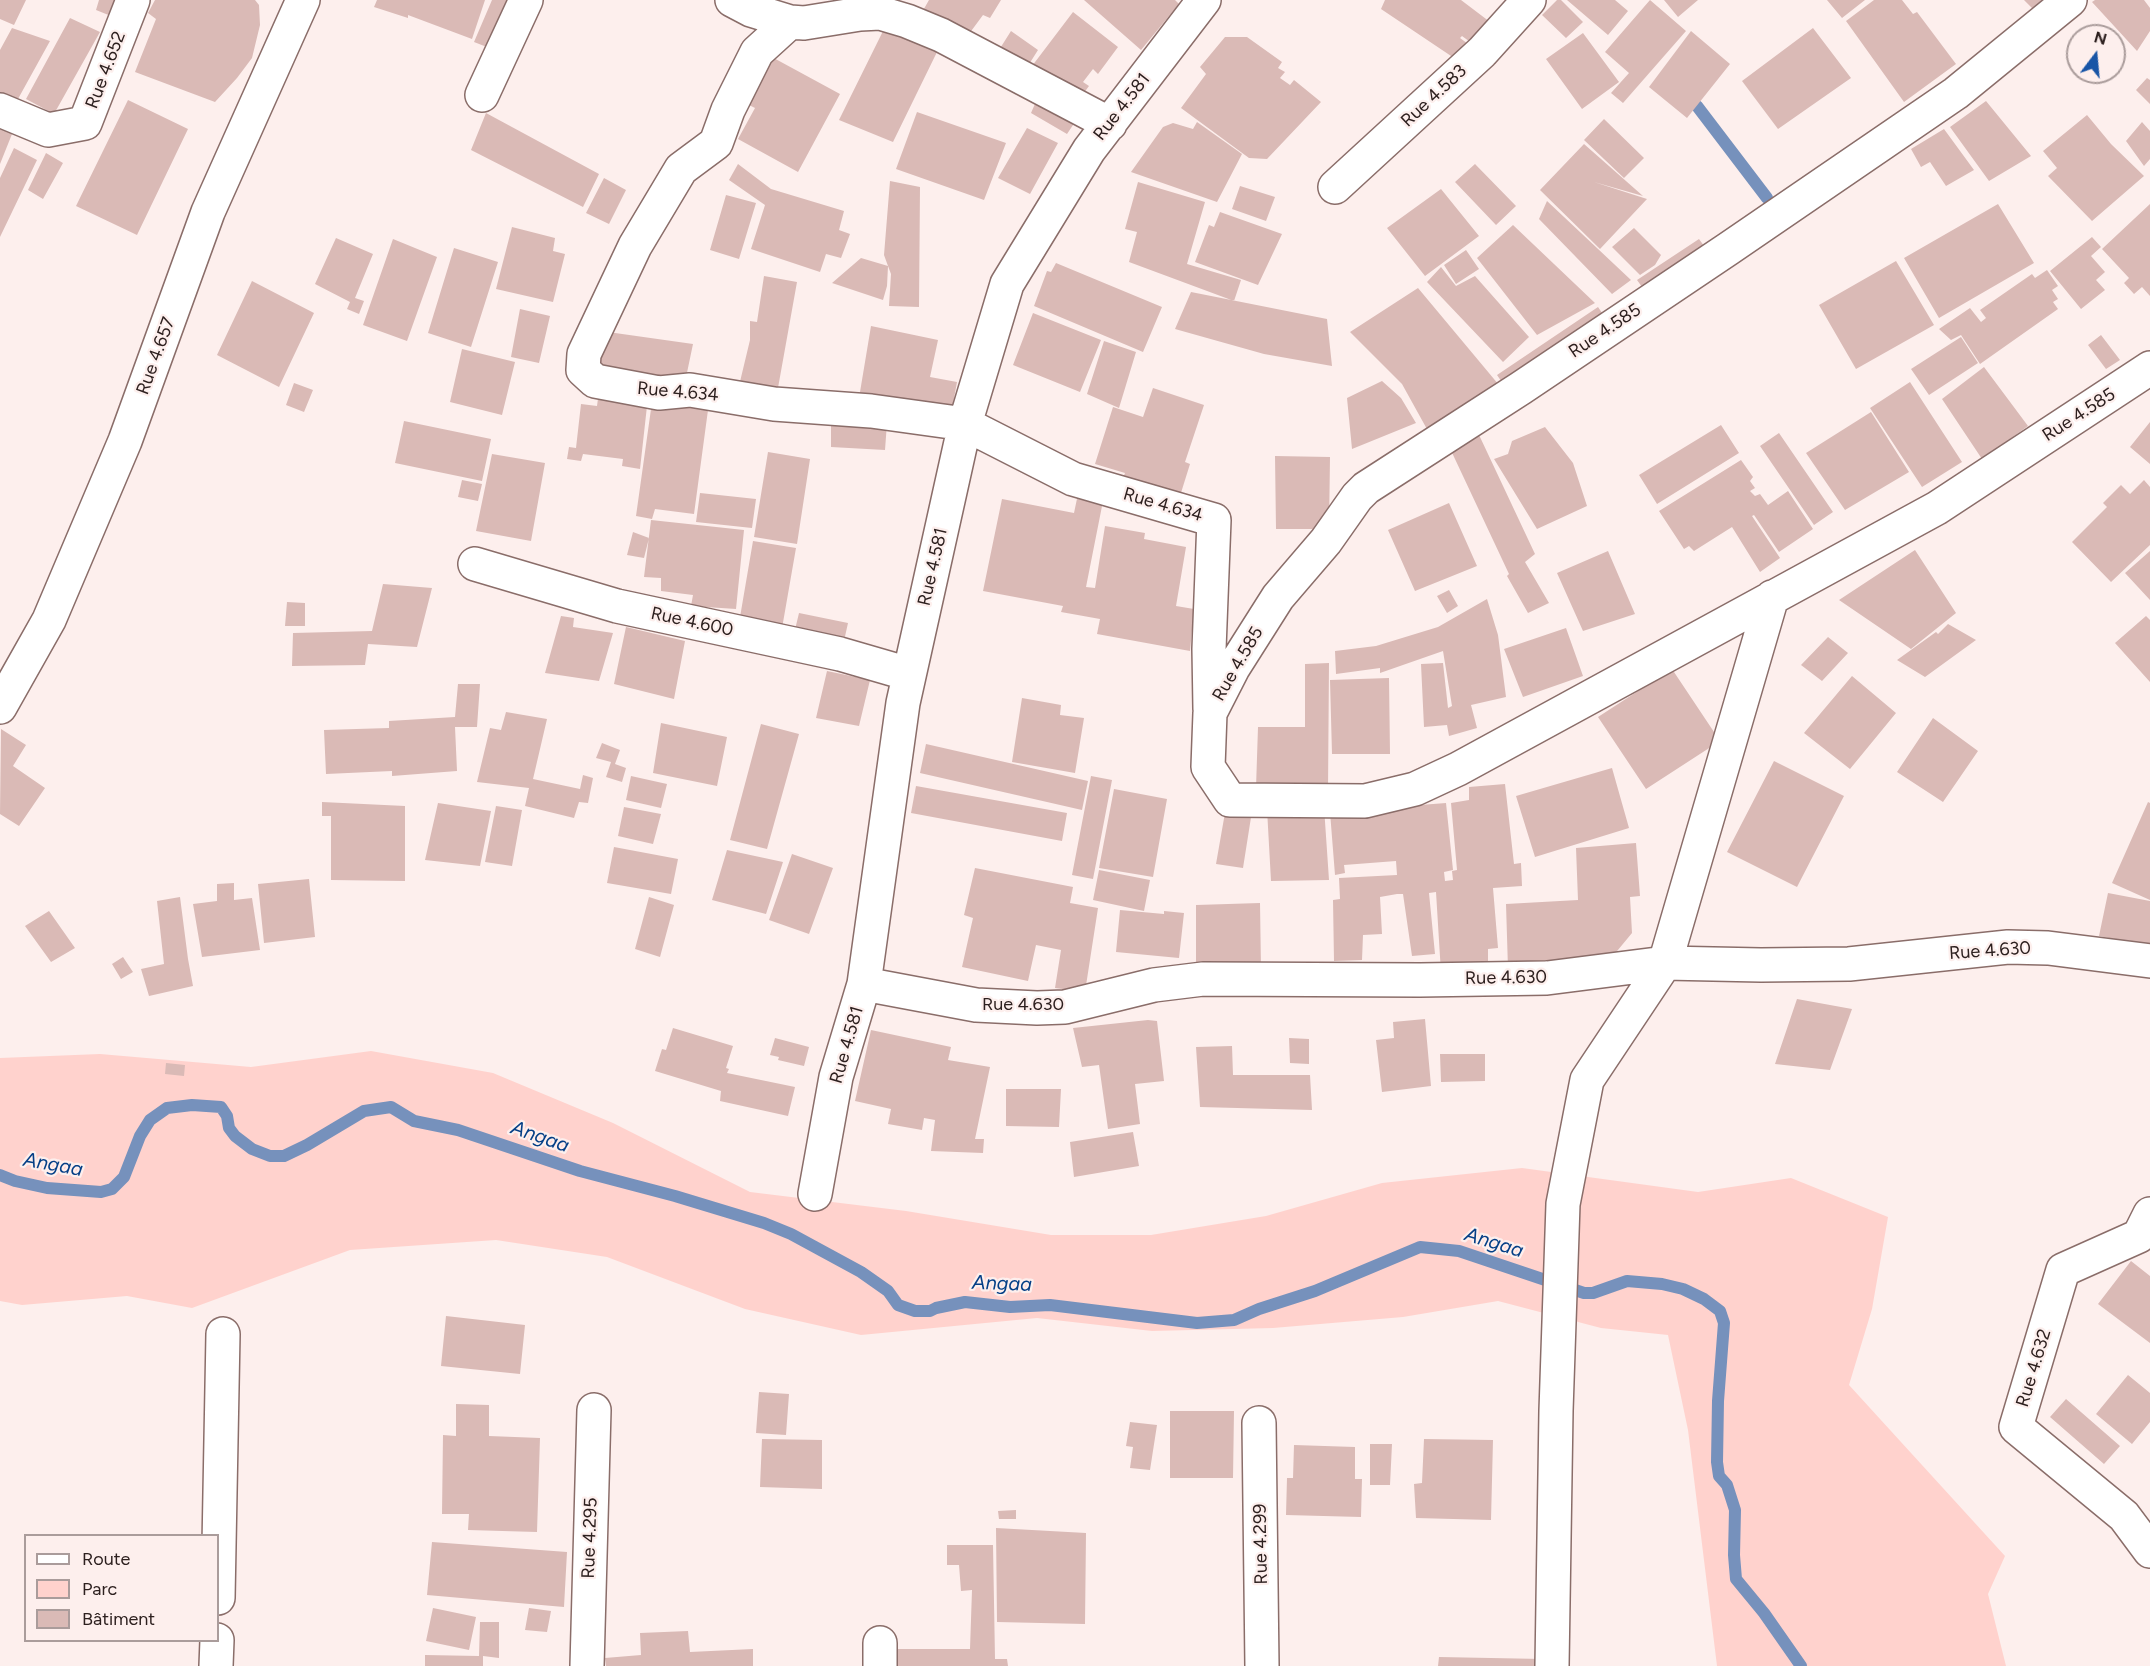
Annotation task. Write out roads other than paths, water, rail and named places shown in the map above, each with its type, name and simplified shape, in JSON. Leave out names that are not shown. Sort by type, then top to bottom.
[{"type":"street","name":"Rue 4.652","points":[[0,110],[48,130],[85,123],[133,0]]},
{"type":"street","name":"Rue 4.657","points":[[0,707],[49,620],[125,441],[208,212],[303,0]]},
{"type":"street","points":[[482,95],[526,0]]},
{"type":"street","points":[[732,0],[751,10],[790,22],[804,23],[860,14],[885,7],[907,21],[941,35],[1110,124]]},
{"type":"street","name":"Rue 4.581","points":[[815,1194],[836,1077],[864,984],[909,674],[965,424],[1007,284],[1089,150],[1204,0]]},
{"type":"street","name":"Rue 4.583","points":[[1335,187],[1482,52],[1529,0]]},
{"type":"street","name":"Rue 4.585","points":[[2070,0],[1947,99],[1708,263],[1366,488],[1326,541],[1278,597],[1233,668],[1210,713],[1209,767],[1230,800],[1365,801],[1415,789],[1458,769],[1937,508],[2150,368]]},
{"type":"street","name":"Rue 4.634","points":[[790,22],[756,52],[728,110],[716,143],[681,169],[635,246],[584,354],[583,370],[595,381],[659,393],[690,390],[774,404],[871,411],[965,424],[1073,479],[1215,520],[1209,648],[1210,713]]},
{"type":"street","name":"Rue 4.600","points":[[475,564],[617,606],[840,654],[909,674]]},
{"type":"street","points":[[1552,1666],[1556,1411],[1563,1204],[1587,1080],[1665,963],[1772,597]]},
{"type":"street","name":"Rue 4.630","points":[[864,984],[976,1005],[1037,1008],[1065,1007],[1154,985],[1203,979],[1547,978],[1665,963],[1849,964],[2008,947],[2048,948],[2150,961]]},
{"type":"street","name":"Rue 4.632","points":[[2150,1214],[2139,1236],[2063,1270],[2016,1427],[2124,1516],[2150,1551]]},
{"type":"street","points":[[219,1545],[223,1334]]},
{"type":"street","name":"Rue 4.295","points":[[587,1666],[594,1410]]},
{"type":"street","name":"Rue 4.299","points":[[1259,1423],[1262,1666]]},
{"type":"street","points":[[216,1666],[217,1642]]},
{"type":"waterway","points":[[1697,106],[1767,198]]},
{"type":"waterway","name":"Angaa","points":[[0,1175],[47,1188],[101,1192],[112,1189],[124,1177],[140,1136],[150,1120],[167,1108],[192,1105],[221,1107],[227,1116],[229,1128],[235,1136],[252,1149],[270,1156],[284,1156],[364,1111],[391,1107],[414,1121],[458,1130],[580,1171],[764,1223],[791,1234],[861,1272],[888,1291],[898,1305],[915,1311],[930,1311],[965,1302],[1010,1307],[1050,1305],[1197,1323],[1234,1320],[1259,1309],[1315,1291],[1420,1247],[1459,1251],[1584,1293],[1593,1293],[1627,1281],[1662,1284],[1683,1289],[1704,1299],[1720,1311],[1724,1323],[1718,1401],[1717,1462],[1719,1476],[1727,1485],[1735,1510],[1736,1579],[1764,1613],[1801,1666]]}]
